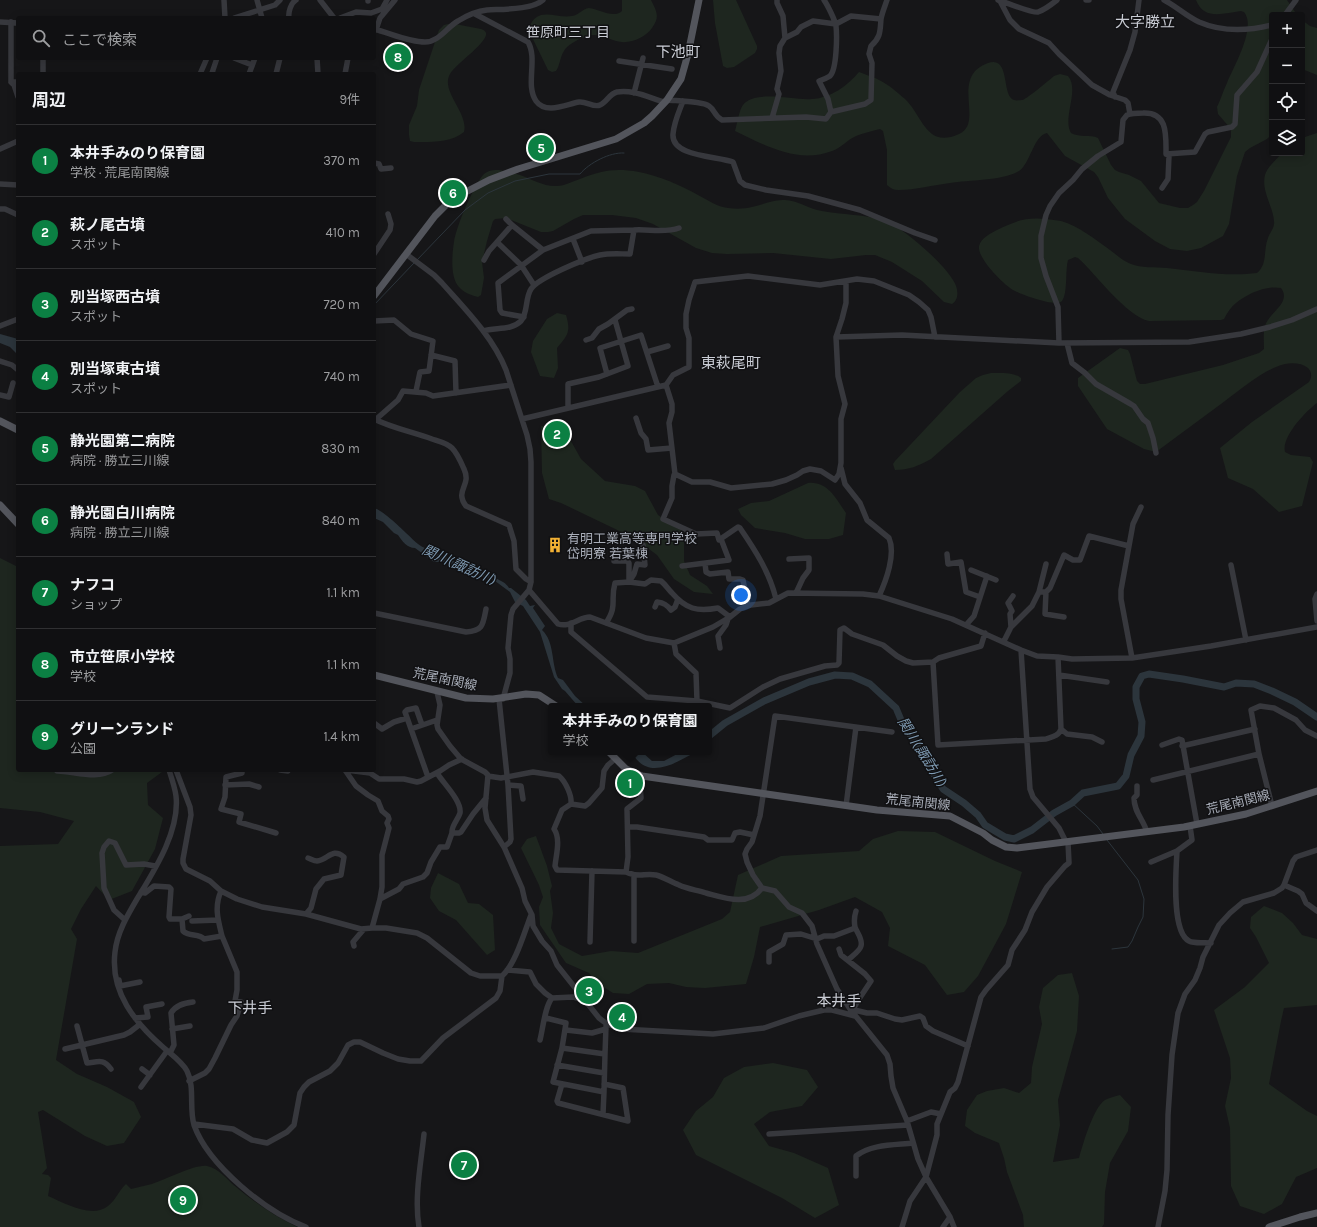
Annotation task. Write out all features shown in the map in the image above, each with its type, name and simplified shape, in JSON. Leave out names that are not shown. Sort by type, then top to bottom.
[{"type":"main road","points":[[376,291],[435,216],[447,204],[460,195],[489,180],[518,169],[616,139],[644,123],[678,86],[683,75],[699,0]]},
{"type":"main road","points":[[0,421],[16,429]]},
{"type":"main road","points":[[0,504],[16,522]]},
{"type":"main road","name":"荒尾南関線","points":[[376,676],[437,692],[466,698],[501,699],[533,694],[539,695],[551,703]]},
{"type":"main road","name":"荒尾南関線","points":[[612,755],[626,769],[642,776],[846,806],[950,816],[1006,847],[1017,848],[1091,840],[1194,825],[1246,814],[1317,791]]},
{"type":"main road","points":[[1269,1227],[1317,1213]]},
{"type":"street","points":[[224,0],[226,16]]},
{"type":"street","points":[[257,0],[262,16]]},
{"type":"street","points":[[240,16],[275,5],[280,0]]},
{"type":"street","points":[[288,16],[293,2],[296,0]]},
{"type":"street","points":[[320,0],[332,16]]},
{"type":"street","points":[[345,16],[356,12],[371,13],[382,10],[387,0]]},
{"type":"street","points":[[376,28],[380,18],[395,0]]},
{"type":"street","points":[[376,30],[412,40],[425,42],[432,41],[456,21],[486,10],[524,7],[538,4],[543,0]]},
{"type":"street","points":[[777,0],[783,16],[785,38]]},
{"type":"street","points":[[824,0],[829,7],[836,24],[836,57],[832,72],[831,75],[819,81],[828,99],[831,112]]},
{"type":"street","points":[[475,14],[528,42],[532,48],[532,88],[538,104],[543,106],[551,108],[584,102],[598,106],[616,92],[634,93],[665,101],[684,101],[709,106],[713,110],[716,118],[722,120],[815,117],[826,119],[831,112],[865,104],[872,100],[872,64],[869,54],[871,46],[881,32],[881,19],[887,0]]},
{"type":"street","points":[[999,0],[1016,5],[1030,12],[1038,12],[1057,0]]},
{"type":"street","points":[[999,0],[1010,20],[1018,29],[1049,43],[1083,77],[1104,92],[1125,100],[1128,103],[1130,114]]},
{"type":"street","points":[[1115,97],[1113,92],[1127,60],[1135,32],[1139,0]]},
{"type":"street","points":[[1164,0],[1199,22],[1231,30],[1260,28],[1269,26]]},
{"type":"street","points":[[1287,12],[1296,0]]},
{"type":"street","points":[[772,118],[779,94],[777,89],[781,71],[779,53],[780,46],[785,38],[813,21],[836,24],[851,16],[881,19]]},
{"type":"street","points":[[0,22],[16,22]]},
{"type":"street","points":[[11,22],[11,82],[14,84],[16,90]]},
{"type":"street","points":[[1166,154],[1194,152],[1205,134],[1232,127],[1235,124],[1237,95],[1257,72],[1269,46]]},
{"type":"street","points":[[43,60],[43,72]]},
{"type":"street","points":[[201,72],[206,60]]},
{"type":"street","points":[[213,72],[216,60]]},
{"type":"street","points":[[239,60],[252,65]]},
{"type":"street","points":[[250,72],[253,60]]},
{"type":"street","points":[[276,72],[280,60]]},
{"type":"street","points":[[317,60],[318,72]]},
{"type":"street","points":[[346,72],[347,60]]},
{"type":"street","points":[[619,61],[642,61],[672,69]]},
{"type":"street","points":[[634,93],[642,61]]},
{"type":"street","points":[[11,82],[16,82]]},
{"type":"street","points":[[684,101],[672,136],[678,146],[694,154],[726,159],[733,162],[740,181],[745,185],[766,190],[808,196],[860,210],[935,240]]},
{"type":"street","points":[[1059,342],[1058,307],[1041,258],[1041,236],[1046,215],[1050,206],[1059,193],[1082,169],[1098,156],[1121,142],[1123,120],[1126,115],[1130,114],[1150,113],[1158,116],[1163,124],[1166,136],[1166,154],[1169,156],[1168,179],[1162,188]]},
{"type":"street","points":[[0,149],[16,141]]},
{"type":"street","points":[[376,163],[379,164],[381,169],[392,168]]},
{"type":"street","points":[[0,184],[16,185]]},
{"type":"street","points":[[0,210],[5,209],[16,214]]},
{"type":"street","points":[[376,251],[390,230],[391,224],[388,214]]},
{"type":"street","points":[[506,219],[543,250]]},
{"type":"street","points":[[484,260],[489,251],[512,225]]},
{"type":"street","points":[[524,317],[502,313],[500,310],[498,283],[543,250],[591,231],[652,229],[667,231],[679,228]]},
{"type":"street","points":[[483,331],[491,328],[510,328],[521,321],[524,317],[530,291],[534,285],[569,266],[598,255],[630,254],[634,230]]},
{"type":"street","points":[[573,239],[582,262]]},
{"type":"street","points":[[497,242],[521,265],[534,285]]},
{"type":"street","points":[[406,254],[442,283],[493,344],[502,359],[527,435],[531,462],[531,582],[528,591],[513,609],[511,615],[508,641],[510,673],[501,699],[511,839],[510,842],[504,847]]},
{"type":"street","points":[[522,419],[666,385],[672,376],[688,367],[689,338],[686,328],[686,314],[688,300],[695,282],[748,276],[820,285],[846,282],[857,279],[874,281],[916,299],[928,310],[935,336]]},
{"type":"street","points":[[846,282],[846,304],[836,336],[838,376],[845,404],[841,419],[842,476],[845,484],[860,503],[867,520],[891,541],[892,558],[886,582],[879,596]]},
{"type":"street","points":[[586,340],[592,338],[599,329],[627,310],[632,309]]},
{"type":"street","points":[[836,336],[902,335],[1059,342],[1189,342],[1241,334],[1270,327],[1292,320],[1317,309]]},
{"type":"street","points":[[0,326],[16,320]]},
{"type":"street","points":[[376,321],[394,320],[411,334],[433,341],[429,371],[420,372],[416,391]]},
{"type":"street","points":[[568,408],[568,384],[607,374],[628,366],[614,320]]},
{"type":"street","points":[[607,374],[600,348],[641,335],[658,387]]},
{"type":"street","points":[[1067,342],[1072,363],[1096,384],[1129,402],[1148,423],[1156,453]]},
{"type":"street","points":[[647,352],[668,346]]},
{"type":"street","points":[[431,355],[455,361],[456,393]]},
{"type":"street","points":[[0,361],[12,365],[16,368]]},
{"type":"street","points":[[0,395],[9,397],[13,383]]},
{"type":"street","points":[[376,418],[398,400],[403,391],[416,391],[433,396],[511,385]]},
{"type":"street","points":[[666,385],[672,404],[672,412],[669,423],[675,474],[672,486],[672,498],[663,519],[696,534],[717,533],[719,540],[721,539],[729,560],[682,566]]},
{"type":"street","points":[[636,418],[641,433],[646,439],[648,450],[672,448]]},
{"type":"street","points":[[376,421],[437,440],[452,447],[465,471],[467,478],[462,492],[462,501],[466,506],[509,525],[514,541],[516,569],[531,582]]},
{"type":"street","points":[[675,474],[692,482],[710,482],[731,488],[772,484],[797,476],[810,469],[821,471],[835,480],[839,474],[841,463]]},
{"type":"street","points":[[1132,658],[1121,599],[1121,590],[1133,524],[1141,507]]},
{"type":"street","points":[[721,539],[738,527],[740,528],[763,563],[770,583],[773,586],[776,599]]},
{"type":"street","points":[[1064,617],[1045,614],[1046,592],[1050,588],[1064,555],[1072,560],[1080,560],[1089,536],[1129,546]]},
{"type":"street","points":[[629,582],[634,574],[637,564],[645,565],[643,545]]},
{"type":"street","points":[[946,554],[948,564],[961,562],[966,592],[980,596]]},
{"type":"street","points":[[790,559],[809,558],[809,570],[803,578],[796,593]]},
{"type":"street","points":[[614,561],[627,561],[629,563],[629,582]]},
{"type":"street","points":[[705,563],[706,572],[710,574],[728,572],[729,579],[743,580],[748,606]]},
{"type":"street","points":[[1004,641],[1011,627],[1032,606],[1039,592],[1046,564]]},
{"type":"street","points":[[1231,565],[1246,640]]},
{"type":"street","points":[[971,570],[996,580]]},
{"type":"street","points":[[966,625],[974,616],[987,576]]},
{"type":"street","points":[[606,623],[612,615],[614,608],[615,583],[629,582],[645,584],[651,580],[662,581],[683,604],[692,609],[709,610],[718,608],[729,618]]},
{"type":"street","points":[[528,591],[558,624],[562,626],[585,617],[590,617],[646,638],[674,643],[713,627],[729,618],[740,609],[748,606],[769,603],[788,593],[840,593],[879,596],[952,619],[1037,656],[1072,659],[1132,658],[1317,627]]},
{"type":"street","points":[[1039,592],[1046,592]]},
{"type":"street","points":[[1317,594],[1315,599],[1317,620]]},
{"type":"street","points":[[1011,627],[1010,614],[1012,611],[1008,603],[1013,596]]},
{"type":"street","points":[[655,607],[657,602],[661,602],[666,604],[671,610],[675,607],[678,599]]},
{"type":"street","points":[[376,612],[472,632],[480,629],[482,626],[486,609]]},
{"type":"street","points":[[720,648],[718,636],[729,618]]},
{"type":"street","points":[[571,623],[571,632],[647,697],[706,703]]},
{"type":"street","points":[[712,704],[730,708],[763,687],[780,679],[825,666],[837,665],[839,663],[840,630],[844,628],[852,634],[883,645],[906,661],[913,663],[933,662],[939,658],[981,646],[985,633]]},
{"type":"street","points":[[674,643],[676,654],[696,673],[697,701]]},
{"type":"street","points":[[902,1227],[910,1201],[926,1177],[937,1135],[937,1124],[950,1092],[955,1088],[958,1082],[982,997],[986,990],[1008,965],[1012,950],[1025,930],[1038,900],[1047,887],[1069,863],[1067,842],[1059,828],[1033,797],[1030,789],[1021,650]]},
{"type":"street","points":[[933,662],[938,745],[1046,739],[1060,733],[1058,657]]},
{"type":"street","points":[[1059,675],[1107,682]]},
{"type":"street","points":[[437,692],[440,705],[437,720],[438,729],[450,746],[462,759],[485,772],[488,776],[502,778],[533,772],[559,776],[572,798],[571,804]]},
{"type":"street","points":[[1272,806],[1259,754],[1251,710],[1260,706],[1271,707],[1296,720],[1305,730],[1317,736]]},
{"type":"street","points":[[422,725],[416,708],[407,710],[407,718],[428,777]]},
{"type":"street","points":[[892,732],[775,716],[760,816],[752,842],[745,854],[752,875],[762,888],[775,891],[789,907],[802,913],[812,926],[817,944],[837,989],[857,1017],[887,1054],[894,1088],[918,1159],[926,1177],[950,1217],[954,1227]]},
{"type":"street","points":[[376,725],[382,729],[394,722],[407,718]]},
{"type":"street","points":[[411,729],[437,720]]},
{"type":"street","points":[[846,806],[856,727]]},
{"type":"street","points":[[1061,729],[1067,734],[1092,737],[1102,742]]},
{"type":"street","points":[[1182,746],[1255,729]]},
{"type":"street","points":[[1151,862],[1177,851],[1192,840],[1194,825],[1187,772],[1180,739],[1162,745]]},
{"type":"street","points":[[1153,780],[1259,754]]},
{"type":"street","points":[[358,772],[370,774],[379,778],[404,779],[411,782],[421,781],[462,759]]},
{"type":"street","points":[[615,759],[608,765],[604,772],[602,788],[589,803],[585,806],[571,804],[562,810],[554,829],[557,833],[557,850],[554,866],[557,870],[626,872],[634,876],[656,875],[680,886],[733,900],[743,900],[752,897],[762,888]]},
{"type":"street","points":[[63,772],[102,775],[108,772]]},
{"type":"street","points":[[170,772],[176,797],[174,824],[169,840],[125,920],[116,943],[114,961],[115,975],[121,996],[139,1024],[186,1070],[189,1081],[194,1124],[198,1134],[213,1158],[250,1194],[287,1218],[306,1227]]},
{"type":"street","points":[[177,772],[190,806],[191,815],[183,859],[184,866],[186,869],[210,881],[221,891],[236,899],[262,907],[306,914],[361,929],[386,928],[417,933],[427,938],[471,973],[480,976],[502,976]]},
{"type":"street","points":[[242,772],[226,777],[225,797],[221,809],[241,814],[239,822],[276,833]]},
{"type":"street","points":[[346,772],[356,786],[378,801],[382,811],[388,816],[387,823],[389,828],[382,855],[382,887],[372,928]]},
{"type":"street","points":[[380,899],[399,889],[403,884],[423,877],[427,873],[431,862],[440,847],[447,847],[460,810],[451,792],[437,773]]},
{"type":"street","points":[[488,776],[485,808],[487,820],[504,847],[532,915],[533,926],[550,951],[557,965],[606,1026],[603,1114]]},
{"type":"street","points":[[626,872],[628,857],[627,809],[641,798],[640,784],[642,776]]},
{"type":"street","points":[[225,785],[249,784],[259,787]]},
{"type":"street","points":[[508,785],[521,786],[523,799]]},
{"type":"street","points":[[1137,786],[1137,795],[1134,798],[1135,809],[1142,819],[1147,832]]},
{"type":"street","points":[[452,833],[461,832],[473,814],[487,798]]},
{"type":"street","points":[[628,827],[704,837],[708,840],[732,840],[735,833],[740,832],[754,835]]},
{"type":"street","points":[[125,920],[114,910],[104,888],[102,853],[106,843],[109,841],[115,843],[126,865],[144,864],[155,866]]},
{"type":"street","points":[[1158,1227],[1165,1191],[1172,1055],[1178,1013],[1185,994],[1195,980],[1203,957],[1219,925],[1230,913],[1243,902],[1274,893],[1284,885],[1296,857],[1317,850]]},
{"type":"street","points":[[1177,851],[1176,893],[1180,930],[1190,942],[1210,943]]},
{"type":"street","points":[[306,914],[311,908],[316,889],[324,879],[341,875],[344,857],[333,853],[318,861],[308,858]]},
{"type":"street","points":[[590,942],[592,871]]},
{"type":"street","points":[[634,876],[634,941]]},
{"type":"street","points":[[1284,885],[1302,894],[1306,903],[1317,911]]},
{"type":"street","points":[[141,892],[146,893],[154,886],[169,887],[171,889],[168,917],[170,919],[218,920]]},
{"type":"street","points":[[189,1081],[209,1069],[240,1009],[241,1002],[235,1001],[237,990],[237,972],[222,936],[218,920],[217,900],[221,891]]},
{"type":"street","points":[[848,960],[861,945],[855,928],[854,918],[856,911]]},
{"type":"street","points":[[194,1124],[233,1128],[252,1140],[267,1143],[287,1132],[294,1125],[300,1093],[304,1087],[309,1082],[330,1071],[338,1063],[348,1045],[354,1042],[360,1042],[398,1059],[422,1061],[443,1038],[496,998],[500,991],[502,976],[513,961],[532,915]]},
{"type":"street","points":[[182,919],[183,931],[186,934],[202,936],[204,939],[222,936]]},
{"type":"street","points":[[769,962],[769,952],[782,944],[786,935],[801,934],[815,938],[834,936],[855,928]]},
{"type":"street","points":[[354,946],[353,942],[364,929]]},
{"type":"street","points":[[839,949],[841,955],[871,981],[852,1010]]},
{"type":"street","points":[[114,961],[118,962],[120,986],[140,982]]},
{"type":"street","points":[[507,970],[530,972],[536,984],[552,998],[573,997],[586,1001]]},
{"type":"street","points":[[540,1040],[546,1018],[546,1007],[552,998]]},
{"type":"street","points":[[141,1087],[174,1045],[171,1016],[173,1010],[183,1003],[193,1002]]},
{"type":"street","points":[[135,1018],[148,1017],[146,1007],[162,1004]]},
{"type":"street","points":[[566,1030],[592,1032],[606,1026],[621,1029],[713,1034],[764,1028],[799,1016],[824,1010],[842,1012],[857,1017]]},
{"type":"street","points":[[852,1010],[867,1013],[877,1012],[902,1020],[920,1016],[923,1018],[926,1026],[933,1031],[968,1046]]},
{"type":"street","points":[[546,1018],[566,1023],[562,1048],[552,1082],[604,1092]]},
{"type":"street","points":[[65,1050],[124,1035],[139,1024]]},
{"type":"street","points":[[77,1026],[87,1063],[101,1061],[105,1062],[111,1069]]},
{"type":"street","points":[[172,1029],[190,1026]]},
{"type":"street","points":[[562,1048],[605,1054]]},
{"type":"street","points":[[557,1065],[604,1073]]},
{"type":"street","points":[[142,1070],[150,1075]]},
{"type":"street","points":[[562,1084],[557,1101],[558,1103],[628,1121],[624,1088],[604,1084]]},
{"type":"street","points":[[769,1134],[907,1123],[931,1112],[941,1114]]},
{"type":"street","points":[[419,1227],[419,1171],[424,1134]]},
{"type":"street","points":[[856,1176],[856,1156],[860,1153],[869,1149],[913,1143]]},
{"type":"street","points":[[943,1227],[950,1217]]},
{"type":"shaded area","points":[[622,0],[651,0],[657,17],[649,32],[641,38],[626,42],[616,41],[597,35],[584,37],[572,43],[565,49],[556,71],[552,72],[548,70],[530,33],[529,28],[532,21],[537,17],[548,14],[572,16],[589,8],[614,14],[622,11]]},
{"type":"shaded area","points":[[713,0],[736,0],[757,46],[755,53],[734,67],[727,68],[723,66],[715,23]]},
{"type":"shaded area","points":[[1196,0],[1287,0],[1295,12],[1269,12],[1269,137],[1245,152],[1237,176],[1229,224],[1223,236],[1201,248],[1187,251],[1170,249],[1155,241],[1125,219],[1108,198],[1094,172],[1065,156],[1047,133],[1043,135],[1035,144],[1023,167],[1019,171],[1004,177],[895,190],[887,185],[887,150],[883,131],[880,129],[856,136],[832,151],[807,155],[782,152],[735,131],[742,107],[749,100],[766,97],[805,99],[819,98],[832,94],[849,82],[859,72],[890,87],[905,99],[932,134],[939,137],[948,138],[959,134],[966,128],[969,120],[969,89],[971,78],[977,70],[988,63],[995,62],[1000,65],[1003,70],[1010,97],[1015,100],[1023,100],[1054,76],[1060,74],[1068,76],[1072,89],[1068,120],[1071,133],[1098,138],[1115,170],[1141,181],[1159,203],[1180,208],[1188,208],[1197,202],[1204,191],[1231,137],[1231,129],[1218,114],[1217,107],[1243,48],[1248,27],[1244,12],[1241,11],[1215,14],[1204,11]]},
{"type":"shaded area","points":[[1305,22],[1310,26],[1317,28],[1317,75],[1305,70]]},
{"type":"shaded area","points":[[448,24],[481,29],[486,33],[480,44],[453,70],[448,81],[451,95],[463,117],[464,132],[459,136],[447,140],[427,142],[410,141],[409,125],[417,106],[419,90],[439,30],[444,25]]},
{"type":"shaded area","points":[[1317,133],[1317,403],[1290,432],[1285,446],[1285,452],[1291,455],[1310,457],[1313,462],[1302,506],[1279,512],[1253,489],[1228,478],[1220,448],[1252,422],[1309,382],[1311,375],[1308,368],[1300,364],[1284,364],[1263,373],[1156,452],[1144,449],[1107,429],[1078,386],[1078,378],[1120,348],[1128,350],[1137,381],[1140,384],[1223,365],[1259,353],[1264,349],[1264,335],[1267,321],[1282,303],[1284,298],[1284,293],[1281,288],[1275,287],[1263,289],[1246,296],[1234,305],[1224,319],[1221,320],[1149,321],[1140,318],[1121,303],[1078,258],[1075,257],[1068,260],[1064,297],[1059,303],[1053,303],[1030,297],[1009,287],[997,277],[986,264],[979,251],[979,246],[986,236],[1009,224],[1026,219],[1046,219],[1061,221],[1074,226],[1123,260],[1135,265],[1223,274],[1257,273],[1263,265],[1267,243],[1274,223],[1264,181],[1266,172],[1279,156],[1305,156],[1305,137]]},
{"type":"shaded area","points":[[499,170],[507,171],[552,186],[560,186],[602,172],[616,170],[639,172],[670,181],[713,203],[734,209],[756,206],[772,201],[790,200],[822,211],[862,216],[885,221],[903,231],[941,264],[956,286],[957,296],[955,302],[952,304],[944,302],[922,281],[892,262],[875,255],[831,259],[773,253],[712,253],[696,248],[653,224],[636,218],[612,215],[583,215],[553,231],[548,232],[541,232],[506,218],[495,219],[493,221],[482,262],[484,278],[481,295],[478,297],[470,295],[461,289],[454,278],[452,266],[455,235],[466,206],[480,179],[488,172]]},
{"type":"shaded area","points":[[557,313],[566,315],[568,333],[557,348],[558,368],[554,378],[540,376],[531,352],[533,341],[547,319]]},
{"type":"shaded area","points":[[991,373],[1007,373],[1015,375],[1021,378],[1021,381],[931,459],[913,467],[895,470],[893,464],[895,461],[960,392],[976,378]]},
{"type":"shaded area","points":[[557,425],[567,434],[581,459],[605,481],[635,486],[645,491],[658,515],[684,532],[684,561],[690,575],[707,586],[713,594],[694,592],[674,579],[657,555],[634,538],[561,503],[549,499],[542,473],[541,426]]},
{"type":"shaded area","points":[[808,483],[815,483],[826,488],[835,497],[846,513],[843,535],[829,539],[805,539],[785,533],[755,528],[741,515],[738,509],[751,503],[769,501]]},
{"type":"shaded area","points":[[0,558],[16,566],[16,772],[162,772],[147,783],[148,805],[163,818],[155,849],[132,891],[109,900],[96,886],[81,909],[71,929],[77,939],[56,1060],[77,1074],[107,1087],[134,1102],[141,1117],[124,1143],[107,1146],[85,1136],[43,1110],[38,1112],[47,1168],[42,1174],[48,1175],[51,1178],[48,1196],[70,1206],[86,1210],[101,1210],[111,1204],[126,1184],[131,1189],[152,1184],[195,1167],[207,1166],[215,1169],[243,1193],[266,1209],[297,1227],[0,1227],[0,846],[58,844],[74,821],[40,812],[0,808]]},
{"type":"shaded area","points":[[898,831],[935,832],[995,861],[1022,872],[1006,924],[978,976],[964,992],[947,995],[925,965],[888,946],[890,928],[882,912],[855,897],[819,910],[760,927],[754,957],[746,984],[705,988],[686,987],[669,983],[647,984],[629,994],[613,993],[597,983],[589,973],[566,963],[540,925],[539,907],[543,897],[539,885],[521,848],[527,839],[536,836],[547,866],[552,886],[550,891],[553,913],[551,928],[559,944],[582,956],[611,951],[638,953],[722,919],[730,912],[738,875],[781,856],[859,851],[873,839]]},
{"type":"shaded area","points":[[438,873],[459,884],[468,903],[479,904],[493,915],[495,950],[487,955],[456,920],[439,911],[430,898],[431,888]]},
{"type":"shaded area","points":[[1264,906],[1282,913],[1293,923],[1302,935],[1317,939],[1317,1005],[1284,1008],[1269,1084],[1307,1111],[1317,1116],[1317,1168],[1296,1177],[1282,1204],[1264,1214],[1240,1206],[1231,1186],[1230,1128],[1225,1106],[1231,1078],[1230,1058],[1214,1010],[1245,987],[1269,963],[1250,928],[1251,917]]},
{"type":"shaded area","points":[[1072,973],[1079,996],[1077,1031],[1058,1100],[1060,1125],[1053,1162],[1079,1158],[1096,1110],[1105,1100],[1120,1095],[1131,1107],[1128,1131],[1110,1163],[1105,1192],[1104,1224],[1102,1227],[1024,1227],[1023,1215],[1007,1172],[999,1143],[975,1133],[965,1126],[967,1110],[977,1095],[987,1091],[1004,1088],[1019,1093],[1031,1083],[1032,1067],[1042,1024],[1039,1007],[1043,988],[1058,975]]},
{"type":"shaded area","points":[[773,1063],[807,1070],[818,1087],[802,1106],[770,1112],[754,1124],[769,1146],[794,1153],[828,1168],[839,1205],[815,1218],[782,1198],[696,1155],[683,1130],[696,1111],[713,1097],[724,1078],[744,1067]]},
{"type":"water","points":[[0,334],[16,338],[16,353],[10,347],[0,343]]},
{"type":"water","points":[[376,509],[422,547],[505,583],[509,588],[526,600],[530,606],[535,605],[533,608],[545,626],[542,630],[549,640],[558,678],[563,680],[575,696],[583,703],[575,703],[562,689],[554,677],[540,632],[523,606],[515,602],[510,592],[495,581],[459,569],[446,562],[434,562],[415,548],[412,548],[403,542],[398,535],[383,522],[376,519]]},
{"type":"water","points":[[634,755],[645,755],[652,761],[664,761],[675,755],[690,755],[670,765],[653,768],[645,766],[638,761]]},
{"type":"waterway","points":[[417,260],[465,210],[488,193],[515,181],[549,174],[580,174],[589,166],[606,156],[624,153]]},
{"type":"waterway","points":[[376,303],[414,263]]},
{"type":"waterway","name":"関川(諏訪川)","points":[[712,734],[725,723],[764,701],[809,682],[835,675],[852,676],[870,684],[896,708],[904,727],[913,738],[943,789],[964,803],[978,815],[985,825],[1005,837],[1014,839],[1032,830],[1054,813],[1072,803],[1083,793],[1118,786],[1126,776],[1131,755],[1141,736],[1142,722],[1136,699],[1136,687],[1142,676],[1149,674],[1224,687],[1236,683],[1254,684],[1295,702],[1317,717]]},
{"type":"waterway","points":[[1072,803],[1097,826],[1103,834]]},
{"type":"waterway","points":[[1107,840],[1138,880],[1144,899],[1143,917],[1132,941],[1128,947],[1112,949]]},
{"type":"place","name":"市立笹原小学校","points":[[398,57]]},
{"type":"place","name":"静光園第二病院","points":[[541,148]]},
{"type":"place","name":"静光園白川病院","points":[[453,193]]},
{"type":"place","name":"萩ノ尾古墳","points":[[557,434]]},
{"type":"place","name":"有明工業高等専門学校 岱明寮 若葉棟","points":[[555,545]]},
{"type":"place","name":"本井手みのり保育園","points":[[630,783]]},
{"type":"place","name":"別当塚西古墳","points":[[589,991]]},
{"type":"place","name":"別当塚東古墳","points":[[622,1017]]},
{"type":"place","name":"ナフコ","points":[[464,1165]]},
{"type":"place","name":"グリーンランド","points":[[183,1200]]},
{"type":"district","name":"大字勝立","points":[[1145,22]]},
{"type":"district","name":"笹原町三丁目","points":[[568,32]]},
{"type":"district","name":"下池町","points":[[678,52]]},
{"type":"district","name":"東萩尾町","points":[[731,363]]},
{"type":"district","name":"本井手","points":[[839,1001]]},
{"type":"district","name":"下井手","points":[[250,1008]]}]
